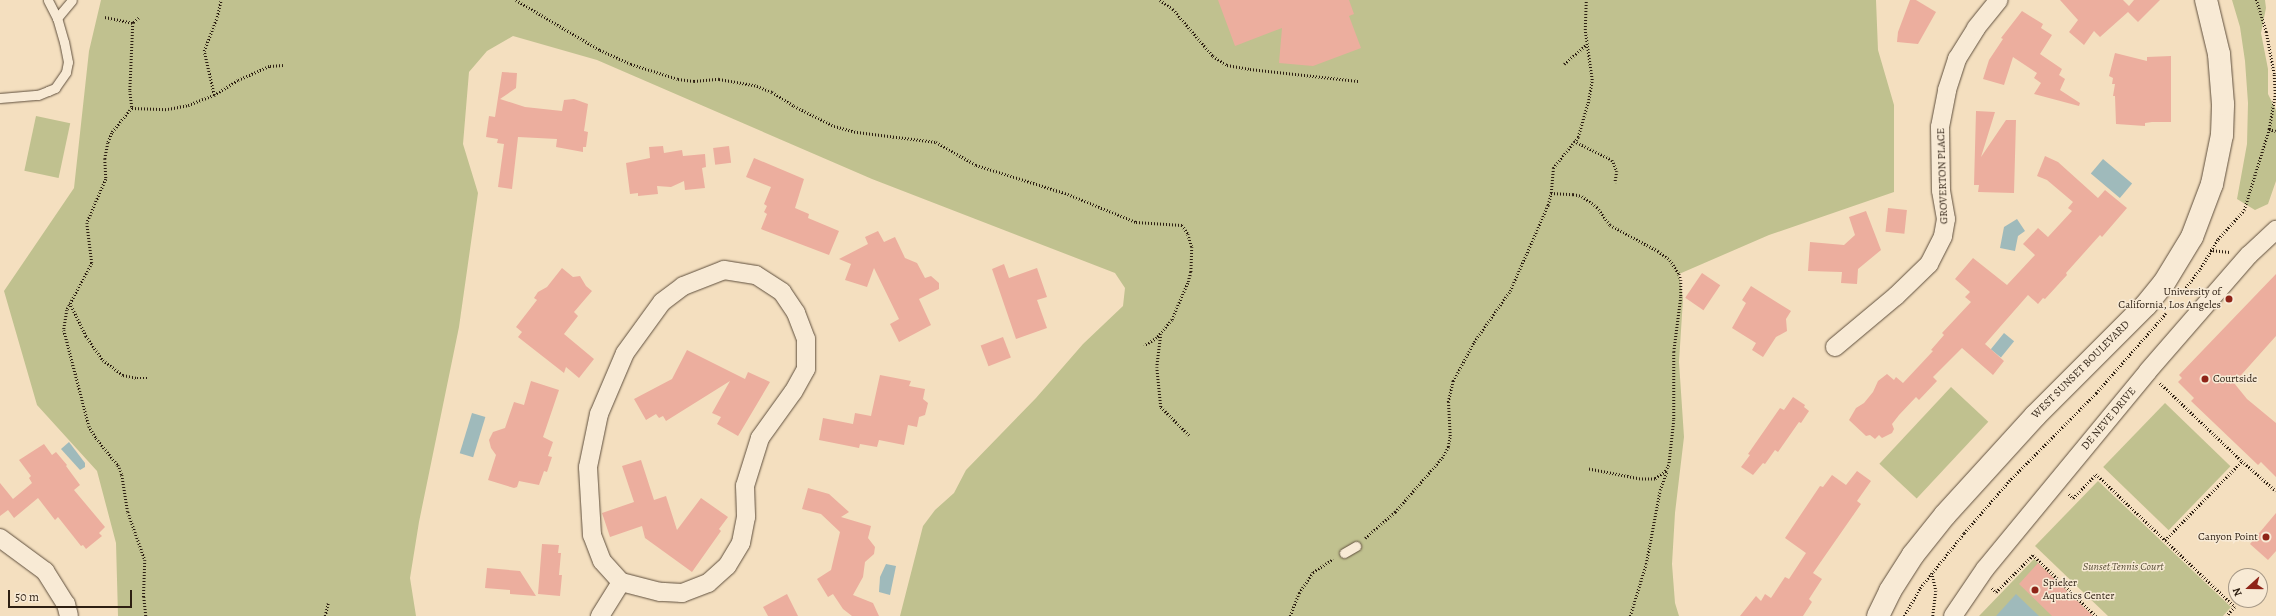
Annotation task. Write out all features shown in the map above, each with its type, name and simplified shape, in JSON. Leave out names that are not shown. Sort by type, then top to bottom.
[{"type":"main road","name":"WEST SUNSET BOULEVARD","points":[[1878,616],[1890,591],[1913,555],[1944,515],[2035,416],[2146,305],[2164,283],[2192,237],[2212,184],[2222,135],[2223,104],[2219,54],[2206,0]]},
{"type":"street","name":"GROVERTON PLACE","points":[[1836,346],[1896,296],[1929,264],[1943,236],[1946,219],[1941,190],[1940,127],[1947,90],[1957,59],[1976,28],[2000,0]]},
{"type":"street","name":"DE NEVE DRIVE","points":[[1953,616],[1985,569],[2148,371],[2249,255],[2276,230]]},
{"type":"street","points":[[724,270],[756,275],[782,292],[796,313],[806,339],[806,369],[793,392],[760,438],[746,486],[746,517],[741,543],[727,566],[708,583],[682,593],[660,592],[621,582],[602,561],[592,535],[588,467],[599,414],[622,360],[662,302],[683,286],[724,270]]},
{"type":"street","points":[[0,538],[45,571],[66,604],[69,616]]},
{"type":"street","points":[[600,616],[621,582]]},
{"type":"lane","points":[[0,98],[38,95],[55,88],[63,78],[68,62],[57,18],[48,0]]},
{"type":"lane","points":[[57,18],[72,0]]},
{"type":"lane","points":[[1344,553],[1356,546]]},
{"type":"path","points":[[214,95],[204,51],[218,17],[221,0]]},
{"type":"path","points":[[516,0],[600,50],[624,62],[678,79],[694,81],[719,79],[757,86],[772,92],[794,106],[834,126],[857,132],[936,142],[976,165],[1065,193],[1078,200],[1141,224],[1170,223],[1182,226],[1188,234],[1192,247],[1191,272],[1182,300],[1172,320],[1161,333],[1144,346]]},
{"type":"path","points":[[1160,0],[1173,9],[1213,56],[1228,65],[1250,70],[1358,81]]},
{"type":"path","points":[[1356,546],[1395,512],[1442,458],[1448,447],[1450,436],[1448,402],[1453,381],[1474,342],[1510,291],[1551,193],[1553,168],[1574,141],[1584,120],[1592,80],[1586,45],[1584,15],[1586,0]]},
{"type":"path","points":[[106,17],[133,23]]},
{"type":"path","points":[[139,18],[133,23],[130,91],[132,108],[112,133],[108,142],[105,159],[106,179],[87,224],[92,263],[70,303],[64,319],[64,330],[84,412],[96,438],[118,465],[124,486],[128,512],[145,560],[144,597],[146,616]]},
{"type":"path","points":[[1564,64],[1586,45]]},
{"type":"path","points":[[132,108],[159,109],[178,107],[214,95],[238,80],[270,66],[283,65]]},
{"type":"path","points":[[2269,129],[2276,131]]},
{"type":"path","points":[[1574,141],[1612,160],[1618,171],[1615,183]]},
{"type":"path","points":[[1551,193],[1582,196],[1597,207],[1610,225],[1658,251],[1670,260],[1679,274],[1681,297],[1675,342],[1675,396],[1669,465],[1660,490],[1646,564],[1630,616]]},
{"type":"path","points":[[70,303],[86,336],[103,360],[123,375],[137,378],[148,378]]},
{"type":"path","points":[[1161,333],[1157,367],[1161,407],[1189,435]]},
{"type":"path","points":[[2148,371],[2242,462],[2276,491]]},
{"type":"path","points":[[2165,540],[2242,462]]},
{"type":"path","points":[[1590,469],[1648,480],[1661,477],[1669,465]]},
{"type":"path","points":[[2073,498],[2096,474],[2235,608],[2228,616]]},
{"type":"path","points":[[1290,616],[1299,593],[1313,572],[1344,553]]},
{"type":"path","points":[[1988,585],[1996,592],[2032,555],[2096,616]]},
{"type":"path","points":[[1904,616],[1920,588],[1932,573],[1936,591],[1933,616]]},
{"type":"path","points":[[325,616],[328,603]]},
{"type":"green space","points":[[101,0],[1876,0],[1878,50],[1894,105],[1894,192],[1769,235],[1679,274],[1683,299],[1679,362],[1684,437],[1675,513],[1672,564],[1675,603],[1679,616],[900,616],[923,526],[935,510],[954,493],[966,470],[1036,398],[1083,344],[1123,306],[1125,288],[1115,273],[872,179],[597,60],[513,36],[487,51],[469,72],[463,144],[478,193],[459,327],[419,522],[410,578],[416,616],[118,616],[116,543],[97,471],[37,405],[4,291],[74,188],[89,51]]},
{"type":"green space","points":[[2232,0],[2265,0],[2266,8],[2261,33],[2268,69],[2268,94],[2276,110],[2276,181],[2268,204],[2255,210],[2237,199],[2247,144],[2248,103],[2245,61],[2240,27]]},
{"type":"green space","points":[[36,116],[70,123],[59,178],[24,171]]},
{"type":"green space","points":[[1951,387],[1988,422],[1917,499],[1879,464]]},
{"type":"green space","name":"Sunset Tennis Court","points":[[2165,403],[2230,466],[2169,530],[2103,467]]},
{"type":"green space","name":"Sunset Tennis Court","points":[[2098,481],[2228,604],[2228,608],[2230,608],[2223,616],[2108,616],[2035,546]]},
{"type":"green space","name":"Spieker Aquatics Center","points":[[2034,559],[2093,616],[1979,616]]},
{"type":"water","points":[[2103,159],[2132,183],[2120,198],[2091,174]]},
{"type":"water","points":[[2017,219],[2025,231],[2018,236],[2015,251],[2000,248],[2004,227]]},
{"type":"water","points":[[2004,333],[2014,341],[2001,358],[1991,349]]},
{"type":"water","points":[[472,413],[485,417],[473,457],[460,453]]},
{"type":"water","points":[[69,442],[85,463],[85,467],[80,470],[61,449]]},
{"type":"water","points":[[886,564],[896,566],[890,595],[879,592],[880,577]]},
{"type":"water","points":[[2016,594],[2039,616],[1996,616]]},
{"type":"building","points":[[1218,0],[1349,0],[1354,14],[1349,16],[1361,48],[1313,66],[1279,63],[1282,28],[1235,46]]},
{"type":"building","points":[[1910,0],[1916,0],[1936,12],[1918,44],[1897,42],[1898,32]]},
{"type":"building","points":[[2060,0],[2123,0],[2129,6],[2134,0],[2160,0],[2138,22],[2128,12],[2100,37],[2094,31],[2084,45],[2069,32],[2078,20]]},
{"type":"building","points":[[2022,11],[2043,24],[2041,28],[2052,35],[2040,54],[2062,69],[2059,75],[2065,79],[2060,90],[2080,103],[2079,106],[2034,94],[2041,83],[2034,78],[2037,73],[2013,57],[2004,85],[1983,79],[1989,60],[2003,39],[2001,38]]},
{"type":"building","points":[[2115,53],[2147,61],[2147,57],[2171,56],[2171,122],[2145,123],[2145,126],[2116,124],[2115,96],[2113,96],[2115,84],[2112,84],[2113,78],[2109,76]]},
{"type":"building","points":[[502,72],[517,73],[516,88],[500,99],[525,107],[562,111],[564,100],[574,99],[588,104],[584,131],[588,132],[586,147],[583,147],[583,152],[556,147],[557,139],[518,137],[512,189],[498,187],[504,144],[497,143],[498,139],[486,137],[489,116],[495,117]]},
{"type":"building","points":[[1976,111],[1995,112],[1981,157],[2006,120],[2016,120],[2014,193],[1978,192],[1979,185],[1974,185]]},
{"type":"building","points":[[663,146],[664,153],[682,150],[683,156],[705,154],[706,167],[702,168],[705,188],[685,190],[684,181],[671,187],[657,186],[658,194],[638,196],[638,193],[630,194],[626,163],[650,158],[649,147]]},
{"type":"building","points":[[729,146],[731,163],[715,165],[713,148]]},
{"type":"building","points":[[2045,156],[2058,162],[2098,198],[2105,190],[2127,208],[2102,237],[2100,235],[2045,299],[2043,298],[2038,304],[2028,295],[1985,344],[2004,361],[1993,375],[1962,348],[1933,377],[1937,381],[1919,400],[1916,397],[1899,415],[1892,424],[1894,429],[1892,433],[1882,438],[1879,435],[1875,439],[1870,435],[1866,436],[1849,420],[1856,408],[1864,403],[1873,392],[1878,381],[1887,374],[1894,380],[1896,377],[1903,383],[1933,351],[1931,350],[1944,335],[1942,333],[1971,302],[1965,297],[1970,292],[1955,279],[1973,258],[2007,285],[2035,255],[2023,244],[2038,228],[2048,237],[2072,211],[2068,208],[2073,202],[2047,180],[2037,176]]},
{"type":"building","points":[[754,158],[804,179],[795,208],[809,214],[808,218],[839,231],[829,255],[761,229],[767,214],[764,212],[767,206],[764,204],[771,187],[746,177]]},
{"type":"building","points":[[1888,208],[1907,210],[1904,234],[1885,232]]},
{"type":"building","points":[[1866,211],[1881,250],[1858,269],[1857,284],[1841,283],[1842,272],[1808,271],[1810,242],[1844,245],[1855,235],[1849,217]]},
{"type":"building","points":[[878,231],[884,242],[895,237],[905,258],[917,263],[925,278],[931,276],[939,283],[939,289],[919,299],[931,325],[899,342],[890,324],[899,319],[874,268],[867,287],[845,280],[851,264],[839,259],[868,244],[865,237]]},
{"type":"building","points":[[1004,264],[1009,278],[1037,268],[1047,297],[1037,300],[1047,328],[1016,339],[992,269]]},
{"type":"building","points":[[562,268],[573,277],[580,276],[586,286],[592,291],[574,312],[578,316],[564,334],[594,359],[579,378],[566,367],[564,373],[518,337],[522,332],[516,327],[537,300],[534,298],[538,292],[547,287]]},
{"type":"building","points":[[1702,273],[1720,285],[1703,310],[1685,298]]},
{"type":"building","name":"Courtside","points":[[2276,274],[2276,336],[2234,383],[2247,399],[2276,423],[2276,477],[2261,462],[2258,465],[2191,401],[2194,398],[2178,382],[2182,378],[2179,375]]},
{"type":"building","points":[[1751,286],[1791,311],[1786,319],[1787,331],[1776,337],[1763,357],[1752,350],[1756,343],[1732,328],[1746,303],[1742,300]]},
{"type":"building","points":[[1003,337],[1011,358],[988,366],[981,346]]},
{"type":"building","points":[[687,350],[745,379],[748,372],[770,382],[738,436],[717,424],[721,417],[712,413],[730,381],[666,421],[663,416],[659,418],[656,414],[646,420],[634,399],[672,379]]},
{"type":"building","points":[[880,375],[911,381],[909,386],[925,389],[923,399],[928,403],[925,415],[919,417],[917,427],[908,425],[904,445],[879,440],[877,447],[860,444],[859,448],[819,440],[823,418],[853,424],[855,413],[871,416]]},
{"type":"building","points":[[531,381],[559,390],[543,437],[553,442],[548,456],[552,457],[547,472],[544,471],[539,485],[519,481],[517,487],[514,488],[488,480],[496,455],[491,448],[489,440],[493,432],[505,428],[514,402],[524,405]]},
{"type":"building","points":[[1793,397],[1805,405],[1804,407],[1809,411],[1801,423],[1799,422],[1778,452],[1775,450],[1765,464],[1763,463],[1753,475],[1741,467],[1750,455],[1748,454],[1780,408],[1784,410]]},
{"type":"building","points":[[44,444],[52,455],[56,452],[67,465],[66,466],[80,485],[74,490],[105,527],[99,533],[102,536],[86,549],[83,545],[81,546],[58,517],[55,520],[38,498],[14,518],[8,510],[0,516],[0,483],[13,499],[32,483],[29,478],[31,476],[19,460]]},
{"type":"building","points":[[641,460],[654,500],[666,496],[677,530],[701,498],[728,517],[719,529],[721,531],[692,572],[645,538],[642,526],[610,537],[602,513],[634,502],[622,466]]},
{"type":"building","points":[[1857,471],[1871,481],[1857,501],[1861,504],[1813,573],[1822,579],[1809,599],[1812,602],[1803,616],[1740,616],[1756,596],[1761,601],[1765,594],[1771,598],[1785,577],[1789,579],[1806,553],[1785,538],[1820,486],[1823,487],[1832,475],[1846,485]]},
{"type":"building","points":[[808,488],[829,494],[849,512],[841,517],[871,526],[868,538],[875,547],[874,554],[865,562],[863,577],[853,595],[873,603],[879,616],[852,616],[843,609],[833,594],[828,597],[817,579],[831,570],[840,532],[821,514],[802,509]]},
{"type":"building","name":"Canyon Point","points":[[2276,513],[2276,551],[2268,560],[2250,544]]},
{"type":"building","points":[[542,544],[559,545],[558,553],[561,553],[559,575],[562,575],[560,596],[538,594]]},
{"type":"building","points":[[2038,563],[2093,616],[2052,616],[2019,584]]},
{"type":"building","points":[[487,568],[520,571],[536,596],[510,594],[510,590],[485,588]]},
{"type":"building","points":[[787,594],[798,616],[768,616],[763,607]]},
{"type":"place","name":"University of California, Los Angeles","points":[[2229,299]]},
{"type":"place","name":"Courtside","points":[[2205,379]]},
{"type":"place","name":"Canyon Point","points":[[2266,537]]},
{"type":"place","name":"Spieker Aquatics Center","points":[[2035,590]]}]
